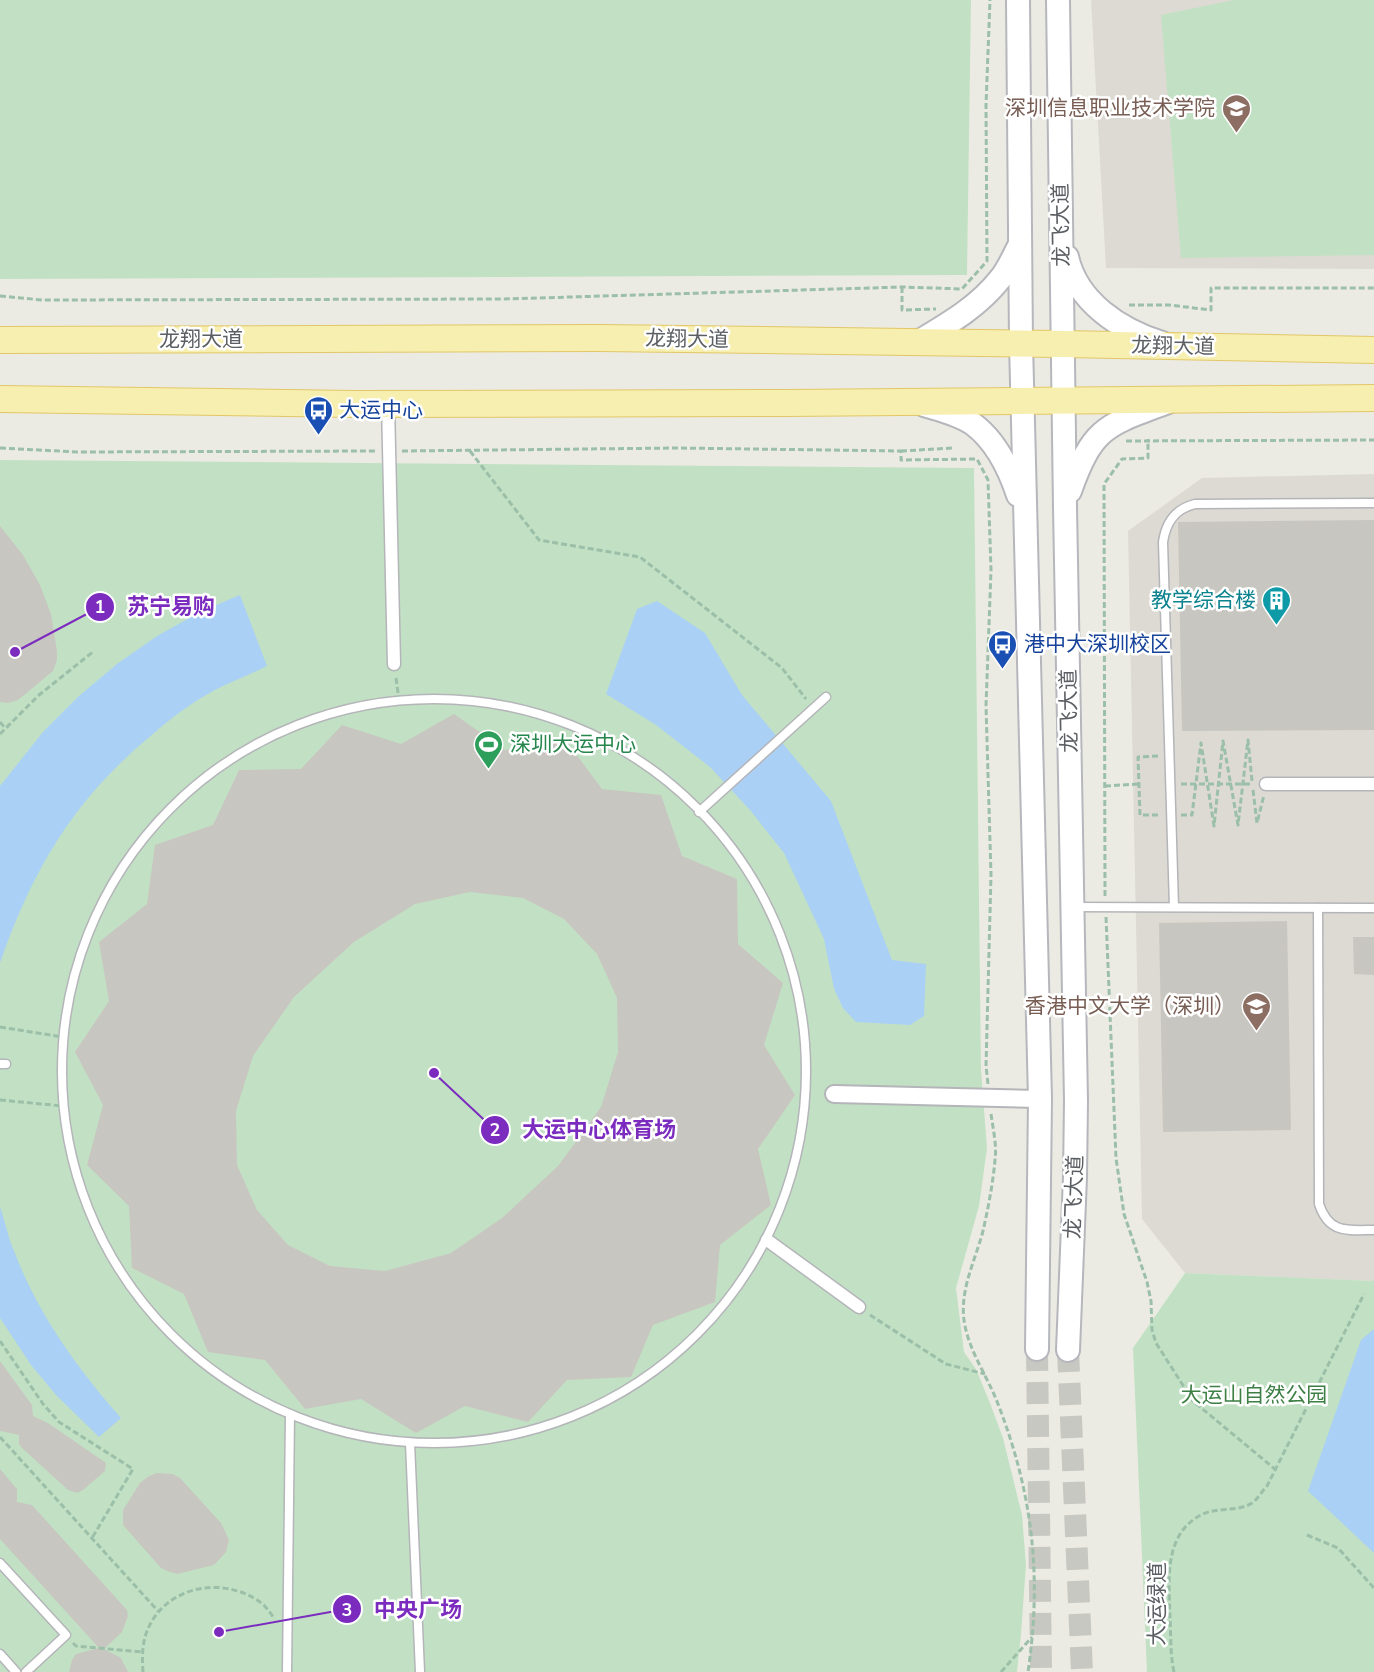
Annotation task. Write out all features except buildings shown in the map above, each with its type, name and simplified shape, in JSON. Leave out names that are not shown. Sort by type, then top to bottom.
[{"type":"main road","name":"龙飞大道","points":[[1017,0],[1022,401],[1040,1099],[1037,1348]]},
{"type":"main road","name":"龙飞大道","points":[[1058,0],[1076,1101],[1068,1350]]},
{"type":"main road","points":[[1061,234],[1069,267],[1078,285],[1096,306],[1117,324],[1140,336],[1169,346]]},
{"type":"main road","points":[[918,342],[955,320],[982,298],[1001,278],[1020,245]]},
{"type":"main road","name":"龙翔大道","points":[[0,340],[612,338],[1374,350]]},
{"type":"main road","points":[[0,399],[388,404],[1374,398]]},
{"type":"main road","points":[[1065,507],[1079,467],[1089,447],[1102,432],[1119,420],[1176,399]]},
{"type":"main road","points":[[914,402],[948,412],[972,423],[989,440],[1005,461],[1025,516]]},
{"type":"street","points":[[388,404],[394,664]]},
{"type":"street","points":[[1266,784],[1374,784]]},
{"type":"street","points":[[834,1094],[1040,1099]]},
{"type":"street","points":[[766,1240],[859,1307]]},
{"type":"lane","points":[[1174,908],[1163,542],[1170,519],[1176,512],[1196,504],[1374,503]]},
{"type":"lane","points":[[699,812],[826,697]]},
{"type":"lane","points":[[399,700],[459,700],[489,703],[548,717],[603,741],[654,772],[699,812],[738,860],[755,885],[769,913],[791,970],[803,1031],[805,1082],[802,1123],[789,1182],[766,1240],[752,1267],[715,1317],[670,1360],[619,1395],[582,1413],[533,1431],[472,1442],[410,1443],[349,1433],[290,1414],[253,1396],[210,1368],[164,1327],[125,1278],[109,1252],[74,1167],[63,1106],[63,1037],[73,977],[93,919],[122,866],[159,818],[204,777],[255,744],[282,730],[320,716],[369,704],[399,700]]},
{"type":"lane","points":[[1072,907],[1374,908]]},
{"type":"lane","points":[[1318,908],[1319,1204],[1323,1216],[1333,1227],[1349,1230],[1374,1230]]},
{"type":"lane","points":[[287,1672],[290,1414]]},
{"type":"lane","points":[[410,1443],[420,1672]]},
{"type":"lane","points":[[0,1563],[66,1635],[26,1672]]},
{"type":"lane","points":[[0,1654],[16,1672]]},
{"type":"path","points":[[0,297],[42,300],[504,299],[902,288],[962,289],[987,261],[986,105],[990,0]]},
{"type":"path","points":[[902,288],[902,310],[944,308]]},
{"type":"path","points":[[1129,305],[1169,305],[1212,310],[1211,288],[1374,288]]},
{"type":"path","points":[[1105,890],[1104,484],[1122,459],[1148,458],[1148,440]]},
{"type":"path","points":[[1118,442],[1374,440]]},
{"type":"path","points":[[0,448],[77,452],[677,448],[901,451],[953,448]]},
{"type":"path","points":[[470,450],[539,540],[640,557],[782,668],[813,708]]},
{"type":"path","points":[[901,451],[902,460],[977,459],[988,480],[990,570],[986,706],[991,875],[987,1066],[996,1158],[983,1230],[964,1295],[964,1318],[969,1342],[998,1404],[1017,1461],[1030,1518],[1035,1566],[1033,1636],[1028,1672]]},
{"type":"path","points":[[0,734],[39,695],[94,651]]},
{"type":"path","points":[[394,664],[399,700]]},
{"type":"path","points":[[0,722],[5,728]]},
{"type":"path","points":[[1170,756],[1138,757],[1140,815],[1192,815],[1195,784],[1201,743],[1208,784],[1214,826],[1218,784],[1223,741],[1230,784],[1238,825],[1242,784],[1248,740],[1253,784],[1257,823],[1266,784],[1253,784],[1242,784],[1230,784],[1218,784],[1208,784],[1195,784],[1170,784]]},
{"type":"path","points":[[1105,786],[1139,784]]},
{"type":"path","points":[[1106,931],[1119,1187],[1124,1214],[1147,1282],[1151,1301],[1152,1330],[1163,1355],[1193,1401],[1276,1470]]},
{"type":"path","points":[[0,1027],[63,1037]]},
{"type":"path","points":[[1,1100],[63,1106]]},
{"type":"path","name":"大运绿道","points":[[1174,1672],[1169,1581],[1170,1560],[1175,1543],[1190,1522],[1214,1510],[1241,1508],[1251,1504],[1267,1486],[1364,1294]]},
{"type":"path","points":[[859,1307],[946,1364],[985,1374]]},
{"type":"path","points":[[0,1341],[43,1404],[59,1422],[133,1469],[92,1538]]},
{"type":"path","points":[[0,1437],[159,1612]]},
{"type":"path","points":[[1307,1535],[1338,1548],[1374,1588]]},
{"type":"path","points":[[143,1672],[142,1652],[147,1630],[159,1612],[176,1597],[197,1588],[220,1586],[242,1591],[261,1603],[276,1620]]},
{"type":"path","points":[[66,1635],[76,1646],[142,1652]]},
{"type":"path","points":[[1001,1672],[1033,1636]]},
{"type":"shaded area","name":"深圳信息职业技术学院","points":[[1091,0],[1374,0],[1374,269],[1106,268]]},
{"type":"shaded area","name":"香港中文大学（深圳）","points":[[1374,474],[1374,1281],[1185,1273],[1142,1219],[1128,531],[1202,478]]},
{"type":"green space","points":[[0,0],[971,0],[967,275],[0,279]]},
{"type":"green space","name":"深圳信息职业技术学院","points":[[1234,0],[1374,0],[1374,255],[1181,258],[1161,15]]},
{"type":"green space","name":"深圳大运中心","points":[[0,460],[974,468],[981,1070],[987,1148],[979,1206],[956,1288],[964,1352],[976,1369],[1003,1438],[1022,1515],[1026,1565],[1017,1672],[0,1672]]},
{"type":"green space","name":"大运山自然公园","points":[[1185,1273],[1374,1281],[1374,1672],[1147,1672],[1133,1348]]},
{"type":"water","points":[[240,595],[267,666],[213,691],[182,711],[125,758],[101,783],[79,810],[42,866],[27,896],[0,963],[0,786],[43,732],[79,696],[117,664],[157,636],[202,611]]},
{"type":"water","points":[[657,601],[705,633],[742,695],[831,801],[892,960],[926,964],[924,1016],[910,1025],[856,1022],[843,1008],[834,989],[824,939],[784,853],[750,810],[710,767],[656,725],[606,694],[637,609]]},
{"type":"water","points":[[0,1207],[12,1246],[47,1318],[74,1360],[121,1418],[99,1437],[56,1395],[31,1365],[0,1318]]},
{"type":"water","points":[[1374,1329],[1374,1553],[1308,1491],[1361,1340]]},
{"type":"tunnel","points":[[1037,1349],[1041,1672]]},
{"type":"tunnel","points":[[1068,1350],[1082,1672]]},
{"type":"place","name":"深圳信息职业技术学院","points":[[1236,134]]},
{"type":"place","name":"大运中心","points":[[318,436]]},
{"type":"place","name":"教学综合楼","points":[[1277,626]]},
{"type":"place","name":"苏宁易购","points":[[15,652]]},
{"type":"place","name":"港中大深圳校区","points":[[1003,670]]},
{"type":"place","name":"深圳大运中心","points":[[489,770]]},
{"type":"place","name":"香港中文大学（深圳）","points":[[1256,1032]]},
{"type":"place","name":"大运中心体育场","points":[[434,1073]]},
{"type":"place","name":"中央广场","points":[[219,1632]]}]
